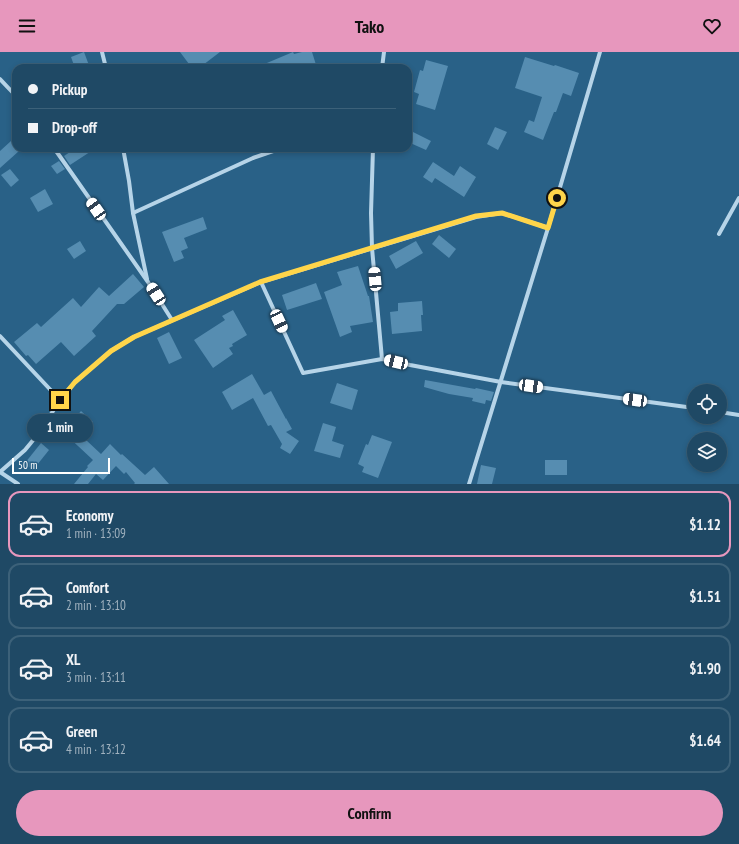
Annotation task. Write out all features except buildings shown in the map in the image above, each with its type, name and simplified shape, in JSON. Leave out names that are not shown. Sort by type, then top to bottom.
[{"type":"street","points":[[102,52],[105,64]]},
{"type":"street","points":[[382,64],[384,52]]},
{"type":"street","points":[[469,484],[548,228],[600,52]]},
{"type":"street","points":[[0,79],[12,92]]},
{"type":"street","points":[[57,152],[148,282],[172,320]]},
{"type":"street","points":[[124,152],[133,213],[148,282]]},
{"type":"street","points":[[133,213],[253,158],[270,152]]},
{"type":"street","points":[[373,152],[371,213],[372,248],[382,359]]},
{"type":"street","points":[[720,234],[739,198]]},
{"type":"street","points":[[18,484],[0,472],[25,450],[39,433],[60,400],[75,382],[111,351],[134,337],[260,282],[476,216],[502,213],[548,228]]},
{"type":"street","points":[[260,282],[303,373],[382,359],[501,382],[687,407]]},
{"type":"street","points":[[0,336],[60,400]]},
{"type":"street","points":[[727,413],[739,415]]},
{"type":"route","points":[[60,400],[75,382],[111,351],[134,337],[260,282],[476,216],[502,213],[548,228],[557,198]]}]
